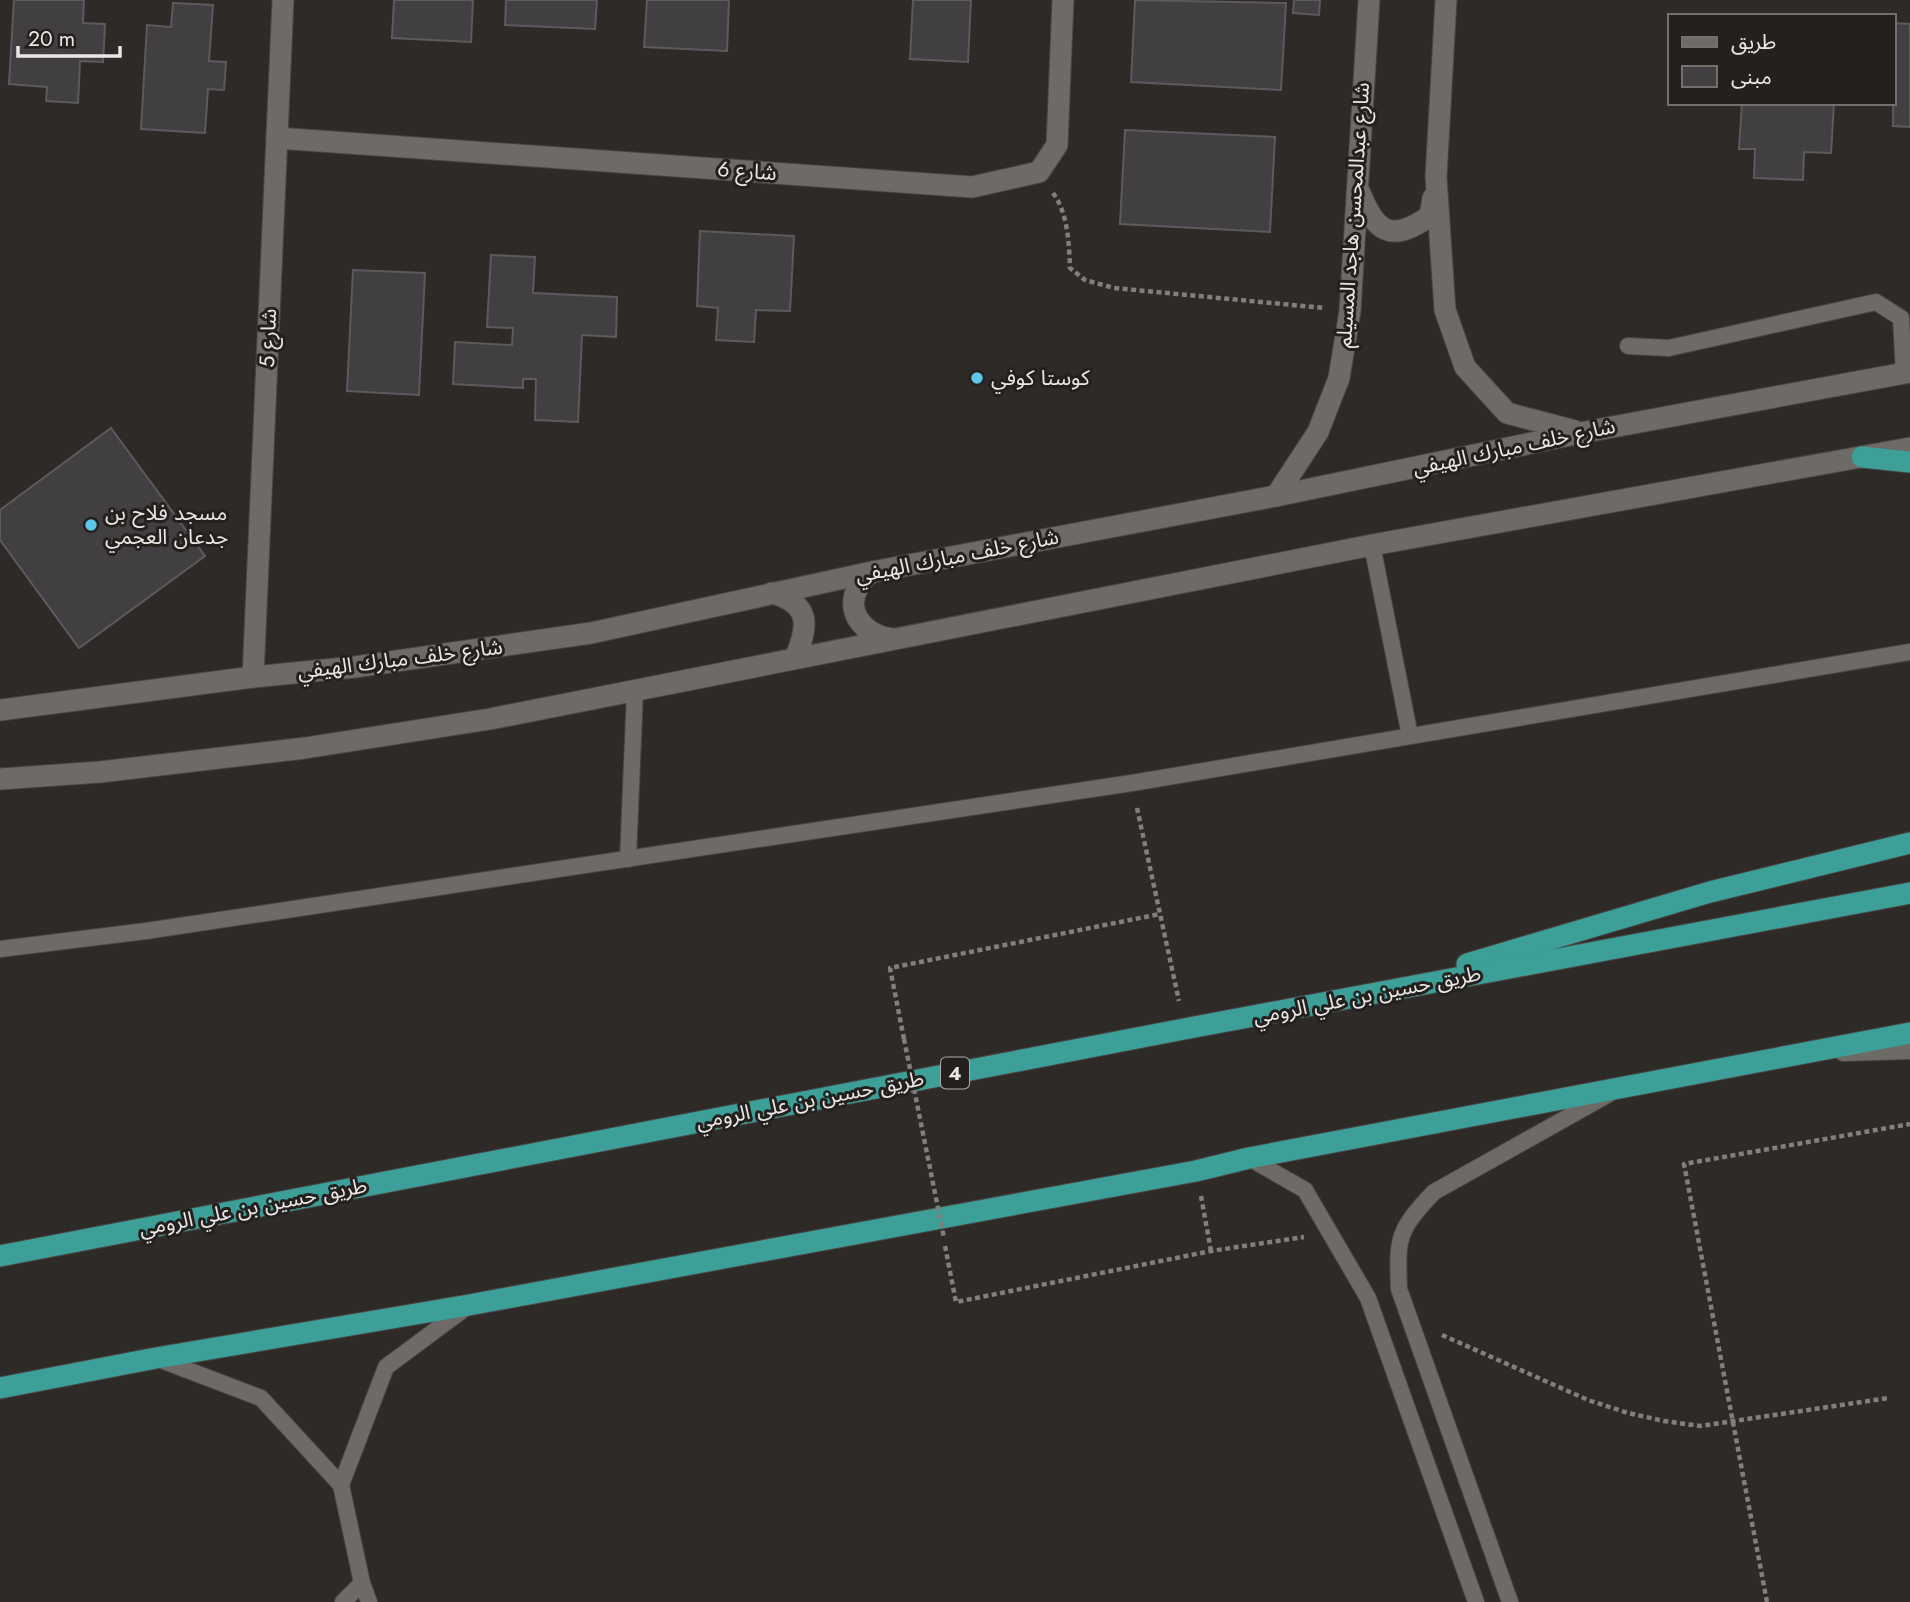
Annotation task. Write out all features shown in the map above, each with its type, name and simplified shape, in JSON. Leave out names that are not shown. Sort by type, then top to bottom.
[{"type":"highway","points":[[1861,457],[1910,462]]},
{"type":"highway","points":[[1357,997],[1710,892],[1910,843]]},
{"type":"highway","name":"طريق حسين بن علي الرومي","points":[[0,1256],[1910,893]]},
{"type":"highway","points":[[0,1388],[1196,1171],[1249,1158],[1910,1033]]},
{"type":"street","name":"شارع 5","points":[[253,677],[283,0]]},
{"type":"street","points":[[1039,172],[1057,145],[1063,0]]},
{"type":"street","name":"شارع عبدالمحسن هاجد المسيلم","points":[[1276,496],[1318,432],[1339,378],[1350,310],[1369,0]]},
{"type":"street","points":[[1357,187],[1370,217],[1379,226],[1397,232],[1412,229],[1430,216],[1436,177],[1446,0]]},
{"type":"street","name":"شارع 6","points":[[277,138],[972,187],[1039,172]]},
{"type":"street","points":[[1436,177],[1445,310],[1465,367],[1507,413],[1580,433]]},
{"type":"street","name":"شارع خلف مبارك الهيفي","points":[[0,710],[253,677],[355,667],[590,633],[872,572],[1276,496],[1580,433],[1907,373]]},
{"type":"street","points":[[0,779],[100,772],[305,748],[490,719],[1372,545],[1910,448]]},
{"type":"street","points":[[872,572],[860,583],[854,598],[856,615],[864,628],[878,637],[895,639]]},
{"type":"street","points":[[772,593],[788,597],[801,608],[806,625],[803,641],[795,658]]},
{"type":"lane","points":[[1628,346],[1669,348],[1876,302],[1901,318],[1907,373]]},
{"type":"lane","points":[[1372,545],[1410,736]]},
{"type":"lane","points":[[0,949],[146,931],[1132,783],[1910,652]]},
{"type":"lane","points":[[628,859],[635,691]]},
{"type":"lane","points":[[1791,1055],[1910,1051]]},
{"type":"lane","points":[[1510,1602],[1399,1289],[1397,1246],[1411,1216],[1434,1192],[1621,1087]]},
{"type":"lane","points":[[1249,1158],[1305,1190],[1368,1298],[1476,1602]]},
{"type":"lane","points":[[341,1485],[386,1367],[469,1304]]},
{"type":"lane","points":[[156,1358],[261,1398],[341,1485],[362,1583],[369,1602]]},
{"type":"lane","points":[[342,1602],[362,1583]]},
{"type":"lane","points":[[357,1602],[362,1583]]},
{"type":"path","points":[[1039,172],[1058,200],[1069,240],[1070,268],[1085,280],[1114,288],[1350,310]]},
{"type":"path","points":[[1132,783],[1184,1029]]},
{"type":"path","points":[[1160,914],[890,968],[956,1302],[1212,1251],[1332,1233]]},
{"type":"path","points":[[1767,1602],[1684,1164],[1910,1124]]},
{"type":"path","points":[[1196,1171],[1212,1251]]},
{"type":"path","points":[[1409,1320],[1588,1400],[1628,1413],[1700,1426],[1888,1398]]},
{"type":"building","points":[[14,0],[84,0],[83,23],[105,24],[103,62],[80,61],[78,103],[46,101],[47,87],[9,84]]},
{"type":"building","points":[[394,0],[473,0],[471,42],[392,38]]},
{"type":"building","points":[[506,0],[597,0],[595,29],[505,25]]},
{"type":"building","points":[[647,0],[729,0],[727,51],[644,47]]},
{"type":"building","points":[[913,0],[971,0],[968,62],[910,59]]},
{"type":"building","points":[[1135,0],[1286,3],[1281,90],[1131,82]]},
{"type":"building","points":[[1294,0],[1320,0],[1319,15],[1293,13]]},
{"type":"building","points":[[173,3],[213,5],[209,61],[226,62],[224,90],[208,89],[205,133],[141,129],[147,25],[171,27]]},
{"type":"building","points":[[1896,23],[1910,24],[1910,127],[1893,126],[1893,105],[1896,105]]},
{"type":"building","points":[[1742,105],[1834,105],[1831,153],[1804,152],[1803,180],[1754,178],[1755,149],[1739,149]]},
{"type":"building","points":[[1125,130],[1275,137],[1270,232],[1120,224]]},
{"type":"building","points":[[700,231],[794,236],[790,311],[756,310],[754,342],[716,340],[718,308],[697,306]]},
{"type":"building","points":[[491,255],[535,257],[533,293],[617,297],[616,337],[582,335],[578,422],[535,420],[536,379],[523,379],[523,388],[453,384],[455,342],[512,345],[513,328],[487,327]]},
{"type":"building","points":[[353,270],[425,273],[419,395],[347,391]]},
{"type":"building","name":"مسجد فلاح بن جدعان العجمي","points":[[111,428],[205,556],[79,648],[0,540],[0,510]]},
{"type":"place","name":"كوستا كوفي","points":[[977,378]]},
{"type":"place","name":"مسجد فلاح بن جدعان العجمي","points":[[91,525]]}]
